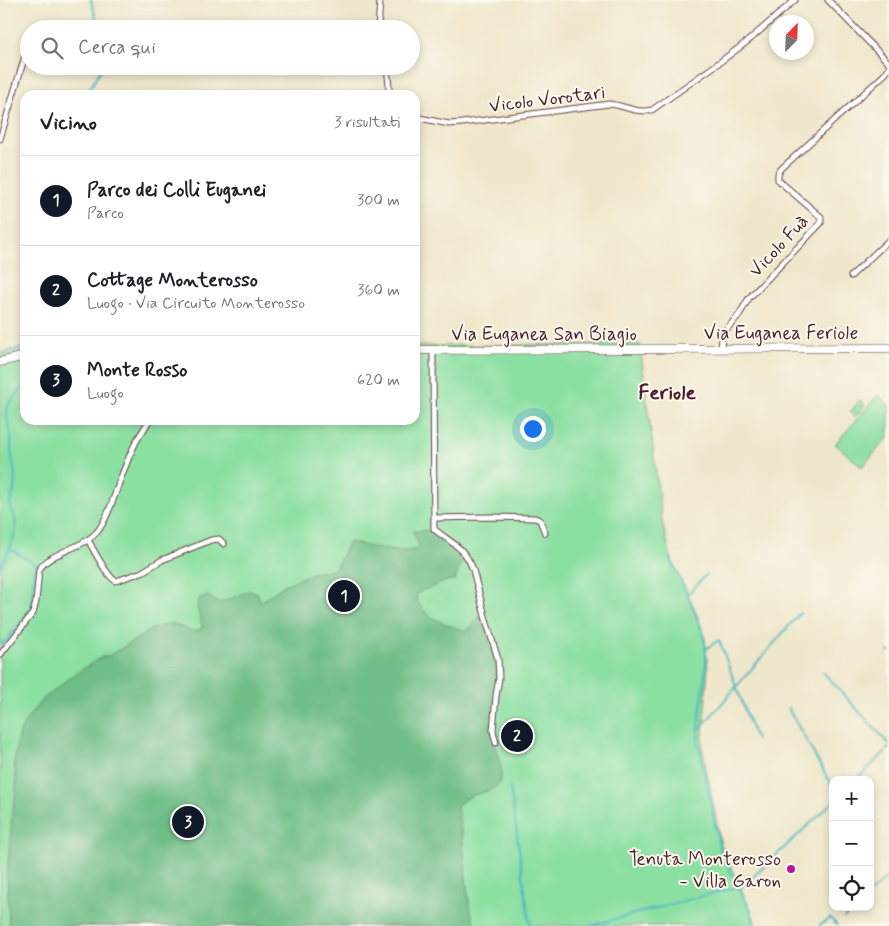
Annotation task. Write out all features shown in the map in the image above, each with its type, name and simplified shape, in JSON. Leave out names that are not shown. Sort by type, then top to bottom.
[{"type":"main road","name":"Via Euganea Feriole","points":[[672,349],[889,348]]},
{"type":"main road","name":"Via Euganea San Biagio","points":[[420,350],[672,349]]},
{"type":"main road","points":[[0,362],[20,357]]},
{"type":"street","points":[[379,20],[380,0]]},
{"type":"street","name":"Vicolo Vorotari","points":[[420,118],[449,124],[476,122],[609,104],[645,112],[652,110],[748,41],[795,0]]},
{"type":"street","points":[[828,0],[889,62]]},
{"type":"street","name":"Vicolo Fuà","points":[[721,349],[724,332],[739,315],[749,298],[821,223],[821,217],[778,180],[778,174],[781,169],[886,74],[889,68]]},
{"type":"street","points":[[0,139],[20,70]]},
{"type":"street","points":[[388,75],[389,90]]},
{"type":"street","points":[[851,276],[889,240]]},
{"type":"street","points":[[433,350],[434,529],[460,548],[473,570],[498,659],[499,678],[493,732],[496,743]]},
{"type":"street","points":[[0,655],[33,613],[41,567],[50,560],[88,540],[103,525],[126,463],[146,425]]},
{"type":"street","points":[[434,518],[535,518],[540,520],[545,533]]},
{"type":"street","points":[[88,540],[108,574],[116,581],[142,572],[162,560],[211,540],[219,539],[224,544]]},
{"type":"green space","points":[[640,344],[662,521],[670,554],[705,638],[708,669],[702,747],[721,844],[756,926],[0,926],[0,357],[20,352],[20,425],[420,425],[420,346]]},
{"type":"green space","points":[[878,395],[889,405],[889,437],[862,467],[835,444]]},
{"type":"green space","points":[[860,400],[865,405],[855,417],[850,412]]},
{"type":"green space","points":[[432,530],[460,552],[461,563],[455,580],[446,581],[423,590],[417,594],[416,600],[428,615],[443,623],[466,631],[479,617],[484,620],[497,666],[494,744],[501,767],[501,777],[493,789],[469,797],[462,801],[457,808],[463,839],[468,895],[475,926],[9,926],[7,876],[12,813],[16,791],[14,764],[18,736],[32,712],[42,700],[75,674],[102,657],[109,656],[152,629],[171,623],[193,632],[201,629],[202,626],[197,608],[200,598],[208,596],[219,603],[250,591],[257,592],[261,602],[284,585],[315,572],[334,570],[349,542],[383,549],[409,551],[417,549],[419,546],[413,531]]},
{"type":"waterway","points":[[91,0],[97,20]]},
{"type":"waterway","points":[[89,90],[98,75]]},
{"type":"waterway","points":[[0,354],[20,348]]},
{"type":"waterway","points":[[0,567],[10,549],[16,529],[15,518],[10,505],[14,490],[15,474],[7,410],[9,403],[20,391]]},
{"type":"waterway","points":[[0,641],[3,644],[31,607],[34,570],[37,565],[10,549]]},
{"type":"waterway","points":[[670,558],[697,616],[704,640],[706,663],[698,741],[720,850],[750,908],[755,926]]},
{"type":"waterway","points":[[688,594],[707,574]]},
{"type":"waterway","points":[[698,731],[800,613]]},
{"type":"waterway","points":[[706,649],[719,640],[756,740]]},
{"type":"waterway","points":[[823,672],[889,744]]},
{"type":"waterway","points":[[788,708],[829,781]]},
{"type":"waterway","points":[[860,776],[889,748]]},
{"type":"waterway","points":[[510,787],[530,926]]},
{"type":"waterway","points":[[740,889],[829,806]]},
{"type":"waterway","points":[[874,889],[889,875]]},
{"type":"waterway","points":[[589,926],[737,887]]},
{"type":"waterway","points":[[844,918],[851,911]]},
{"type":"waterway","points":[[819,926],[830,918],[837,925]]},
{"type":"place","name":"Parco dei Colli Euganei","points":[[344,596]]},
{"type":"place","name":"Cottage Monterosso","points":[[517,736]]},
{"type":"place","name":"Monte Rosso","points":[[188,822]]},
{"type":"place","name":"Tenuta Monterosso - Villa Garon","points":[[791,869]]},
{"type":"district","name":"Feriole","points":[[667,392]]}]
